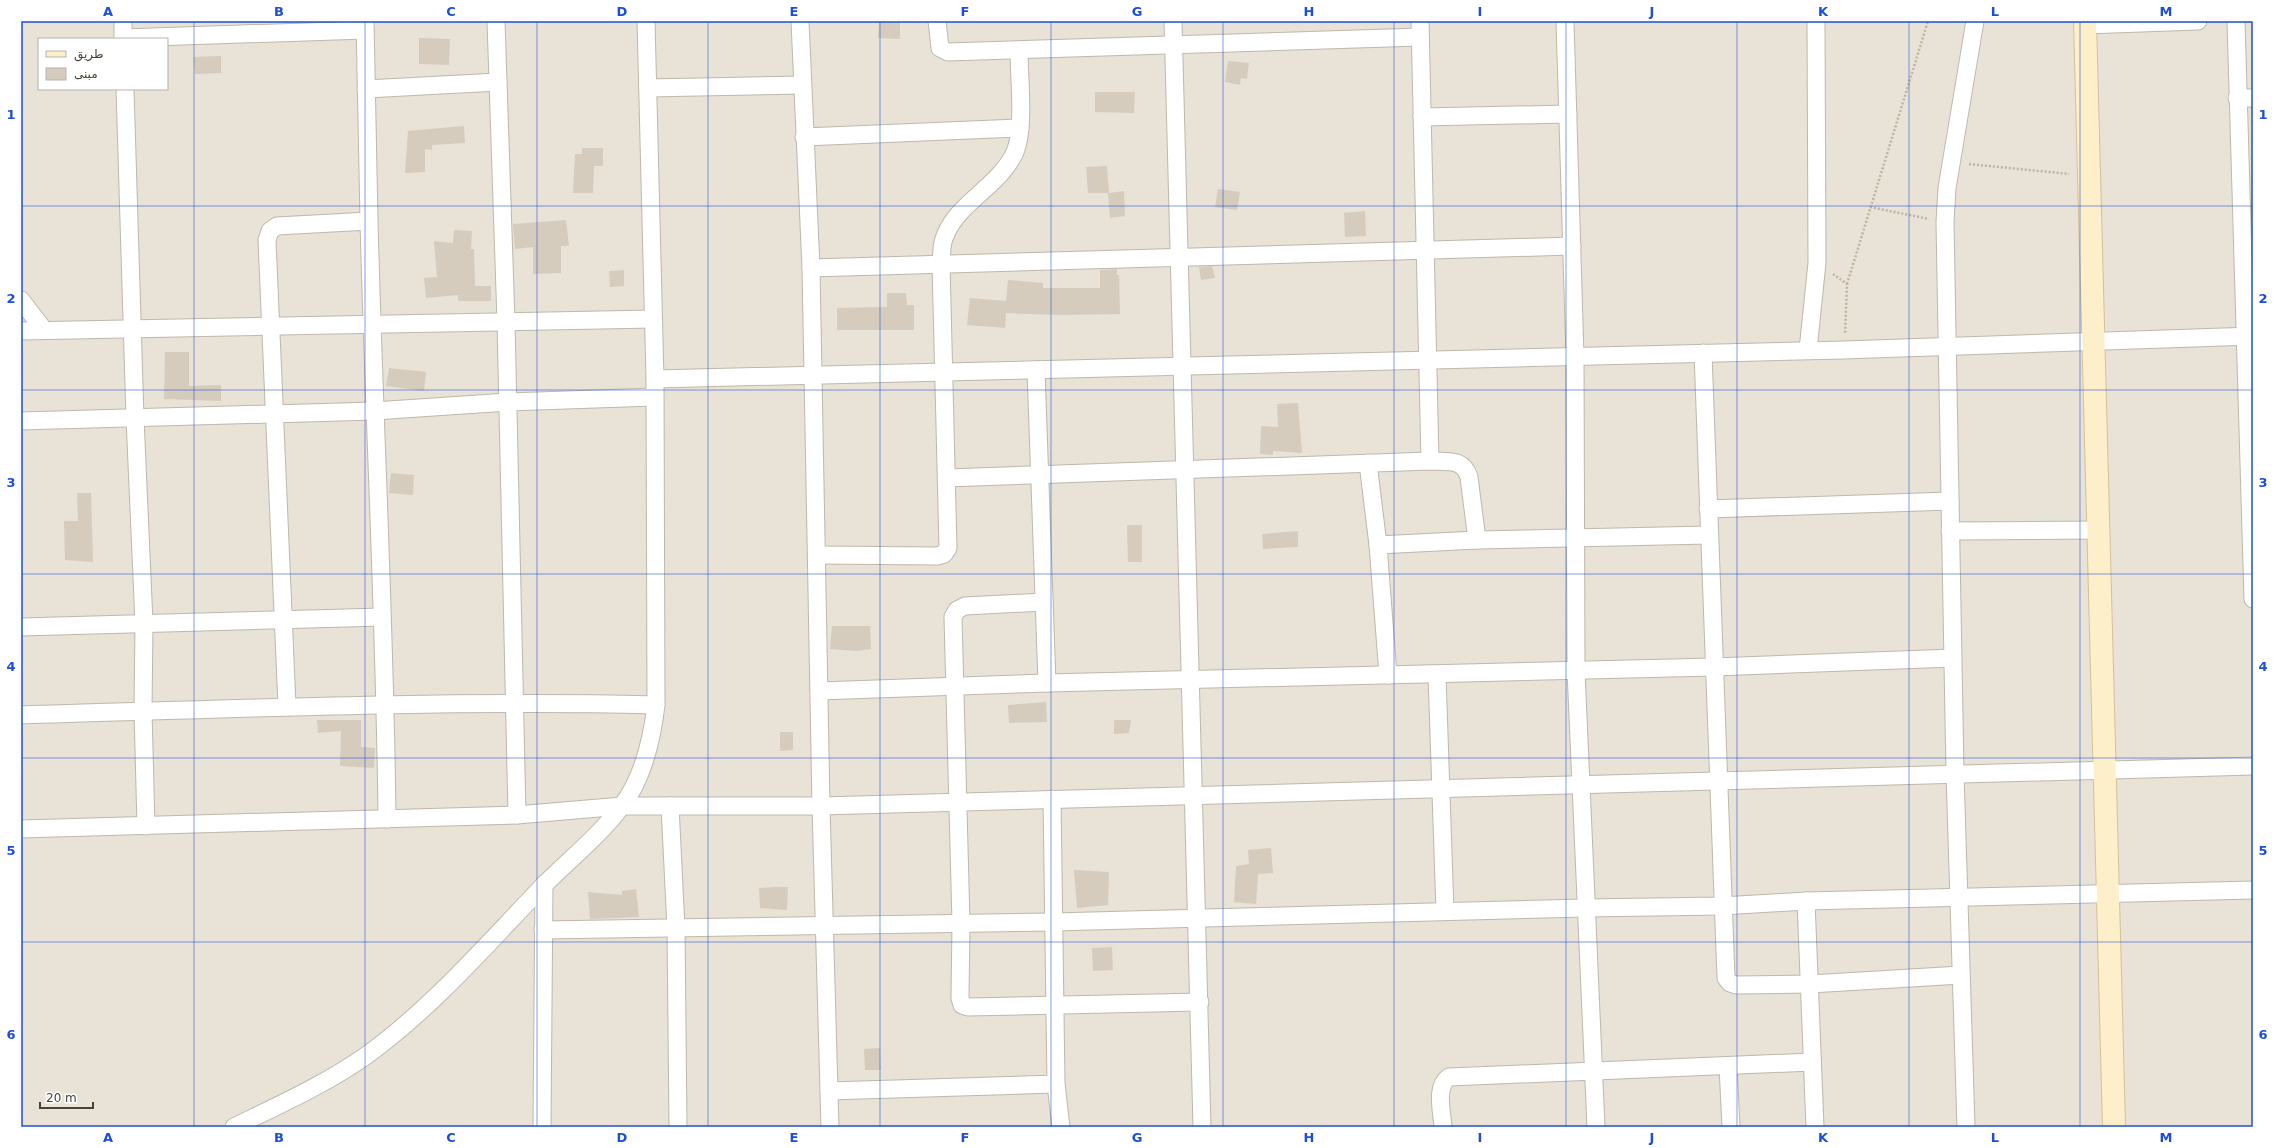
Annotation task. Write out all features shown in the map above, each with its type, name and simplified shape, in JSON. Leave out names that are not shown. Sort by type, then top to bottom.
[{"type":"street","points":[[123,21],[123,38],[365,26],[374,412],[386,704],[387,819]]},
{"type":"street","points":[[496,21],[506,322],[517,815]]},
{"type":"street","points":[[234,1127],[316,1087],[367,1055],[415,1016],[466,968],[544,884],[622,806],[641,769],[652,740],[656,705],[655,379],[646,21]]},
{"type":"street","points":[[800,21],[801,85],[811,268],[821,806],[830,1127]]},
{"type":"street","points":[[937,21],[940,48],[948,52],[1174,46],[1420,29],[1430,461]]},
{"type":"street","points":[[1173,21],[1184,469],[1192,680],[1193,795],[1198,918],[1202,1127]]},
{"type":"street","points":[[1565,21],[1575,357],[1576,671],[1585,908],[1596,1127]]},
{"type":"street","points":[[1808,350],[1817,263],[1816,21]]},
{"type":"street","points":[[1966,1127],[1955,773],[1945,222],[1947,188],[1975,21]]},
{"type":"street","points":[[2114,1127],[2106,892],[2105,769],[2085,23],[2198,21]]},
{"type":"street","points":[[2236,21],[2245,98],[2253,599]]},
{"type":"street","points":[[817,555],[937,556],[944,554],[948,548],[941,263],[944,237],[951,223],[1003,170],[1015,152],[1020,128],[1019,51]]},
{"type":"street","points":[[366,89],[498,82]]},
{"type":"street","points":[[648,88],[801,85]]},
{"type":"street","points":[[125,90],[134,418],[144,623],[143,711],[146,826]]},
{"type":"street","points":[[1422,116],[1568,114]]},
{"type":"street","points":[[804,137],[1020,128]]},
{"type":"street","points":[[287,706],[267,240],[270,231],[277,226],[369,222]]},
{"type":"street","points":[[811,268],[941,263],[1572,246]]},
{"type":"street","points":[[21,300],[44,330]]},
{"type":"street","points":[[21,331],[653,319]]},
{"type":"street","points":[[655,379],[1844,350],[2249,336]]},
{"type":"street","points":[[1703,353],[1722,906],[1726,978],[1730,983],[1810,984],[1961,976]]},
{"type":"street","points":[[1036,370],[1047,683]]},
{"type":"street","points":[[21,421],[374,412],[508,402],[654,397]]},
{"type":"street","points":[[947,478],[1430,461],[1461,464],[1466,468],[1470,477],[1477,540]]},
{"type":"street","points":[[1368,463],[1378,545],[1388,675]]},
{"type":"street","points":[[1708,509],[1950,501]]},
{"type":"street","points":[[1950,532],[2098,530]]},
{"type":"street","points":[[1378,545],[1576,537],[1709,535]]},
{"type":"street","points":[[1044,602],[965,606],[957,610],[954,617],[961,923],[960,998],[962,1004],[968,1007],[1200,1002]]},
{"type":"street","points":[[21,627],[284,618],[382,617]]},
{"type":"street","points":[[819,691],[1047,683],[1437,675],[1714,667],[1953,658]]},
{"type":"street","points":[[1437,675],[1445,912]]},
{"type":"street","points":[[21,715],[386,704],[514,702],[656,705]]},
{"type":"street","points":[[21,829],[517,815],[622,806],[821,806],[1580,783],[2253,766]]},
{"type":"street","points":[[1052,799],[1056,1084],[1061,1127]]},
{"type":"street","points":[[670,806],[676,928],[678,1127]]},
{"type":"street","points":[[542,1127],[544,884]]},
{"type":"street","points":[[543,930],[1054,922],[1585,908],[1722,906],[1806,901],[1959,898],[2106,892],[2253,890]]},
{"type":"street","points":[[1806,901],[1815,1127]]},
{"type":"street","points":[[1443,1127],[1441,1087],[1444,1081],[1449,1077],[1812,1062]]},
{"type":"street","points":[[1728,1066],[1730,1127]]},
{"type":"street","points":[[829,1091],[1056,1084]]},
{"type":"path","points":[[1844,350],[1848,284],[1870,207],[1928,21]]},
{"type":"path","points":[[1952,162],[2090,176]]},
{"type":"path","points":[[1870,207],[1945,222]]},
{"type":"path","points":[[1817,263],[1848,284]]},
{"type":"shaded area","points":[[21,21],[2253,21],[2253,1127],[21,1127]]},
{"type":"building","points":[[879,21],[900,21],[900,39],[878,38]]},
{"type":"building","points":[[419,38],[450,39],[449,65],[419,64]]},
{"type":"building","points":[[221,56],[221,73],[195,74],[193,57]]},
{"type":"building","points":[[1228,61],[1249,63],[1247,79],[1241,78],[1240,85],[1225,82]]},
{"type":"building","points":[[1095,92],[1135,92],[1134,113],[1095,112]]},
{"type":"building","points":[[464,126],[465,143],[432,145],[432,150],[425,149],[425,172],[405,173],[408,131]]},
{"type":"building","points":[[582,148],[603,148],[603,166],[594,166],[593,193],[573,193],[575,154],[582,154]]},
{"type":"building","points":[[1107,166],[1109,193],[1124,191],[1125,216],[1110,218],[1108,193],[1088,193],[1086,167]]},
{"type":"building","points":[[1218,189],[1240,192],[1237,210],[1215,207]]},
{"type":"building","points":[[1365,211],[1366,236],[1345,237],[1344,213]]},
{"type":"building","points":[[566,220],[569,246],[561,246],[561,273],[533,274],[533,247],[515,249],[513,224]]},
{"type":"building","points":[[454,230],[472,231],[471,249],[474,249],[475,286],[491,286],[491,301],[458,301],[458,295],[426,298],[424,278],[437,277],[434,241],[453,243]]},
{"type":"building","points":[[1212,266],[1215,278],[1201,280],[1199,267]]},
{"type":"building","points":[[1117,269],[1117,275],[1119,275],[1120,314],[1059,315],[1006,313],[1005,328],[967,325],[970,298],[1006,301],[1008,280],[1043,283],[1043,288],[1100,288],[1100,270]]},
{"type":"building","points":[[624,270],[624,286],[610,287],[609,271]]},
{"type":"building","points":[[887,293],[906,293],[907,305],[914,305],[914,330],[837,330],[837,308],[887,307]]},
{"type":"building","points":[[165,352],[189,352],[189,386],[221,385],[221,401],[164,399]]},
{"type":"building","points":[[389,368],[426,372],[424,391],[386,386]]},
{"type":"building","points":[[1298,403],[1302,453],[1273,451],[1273,455],[1260,454],[1261,426],[1278,427],[1277,404]]},
{"type":"building","points":[[391,473],[414,475],[413,495],[389,493]]},
{"type":"building","points":[[77,493],[91,493],[93,562],[65,560],[64,521],[78,521]]},
{"type":"building","points":[[1127,525],[1142,525],[1142,562],[1128,562]]},
{"type":"building","points":[[1298,531],[1298,547],[1263,549],[1262,534]]},
{"type":"building","points":[[832,626],[870,626],[871,649],[857,651],[830,649]]},
{"type":"building","points":[[1046,702],[1047,722],[1009,723],[1008,705]]},
{"type":"building","points":[[317,720],[361,720],[361,747],[375,748],[374,768],[340,766],[341,731],[318,733]]},
{"type":"building","points":[[1114,720],[1131,720],[1129,733],[1114,734]]},
{"type":"building","points":[[780,732],[793,732],[793,750],[780,751]]},
{"type":"building","points":[[1271,848],[1273,873],[1258,874],[1256,904],[1234,902],[1236,866],[1249,864],[1248,850]]},
{"type":"building","points":[[1074,870],[1109,872],[1108,905],[1077,908]]},
{"type":"building","points":[[788,887],[787,910],[760,908],[759,888]]},
{"type":"building","points":[[636,889],[639,917],[590,919],[588,892],[622,895],[622,891]]},
{"type":"building","points":[[1112,947],[1113,970],[1093,971],[1092,948]]},
{"type":"building","points":[[880,1048],[881,1070],[865,1070],[864,1049]]}]
